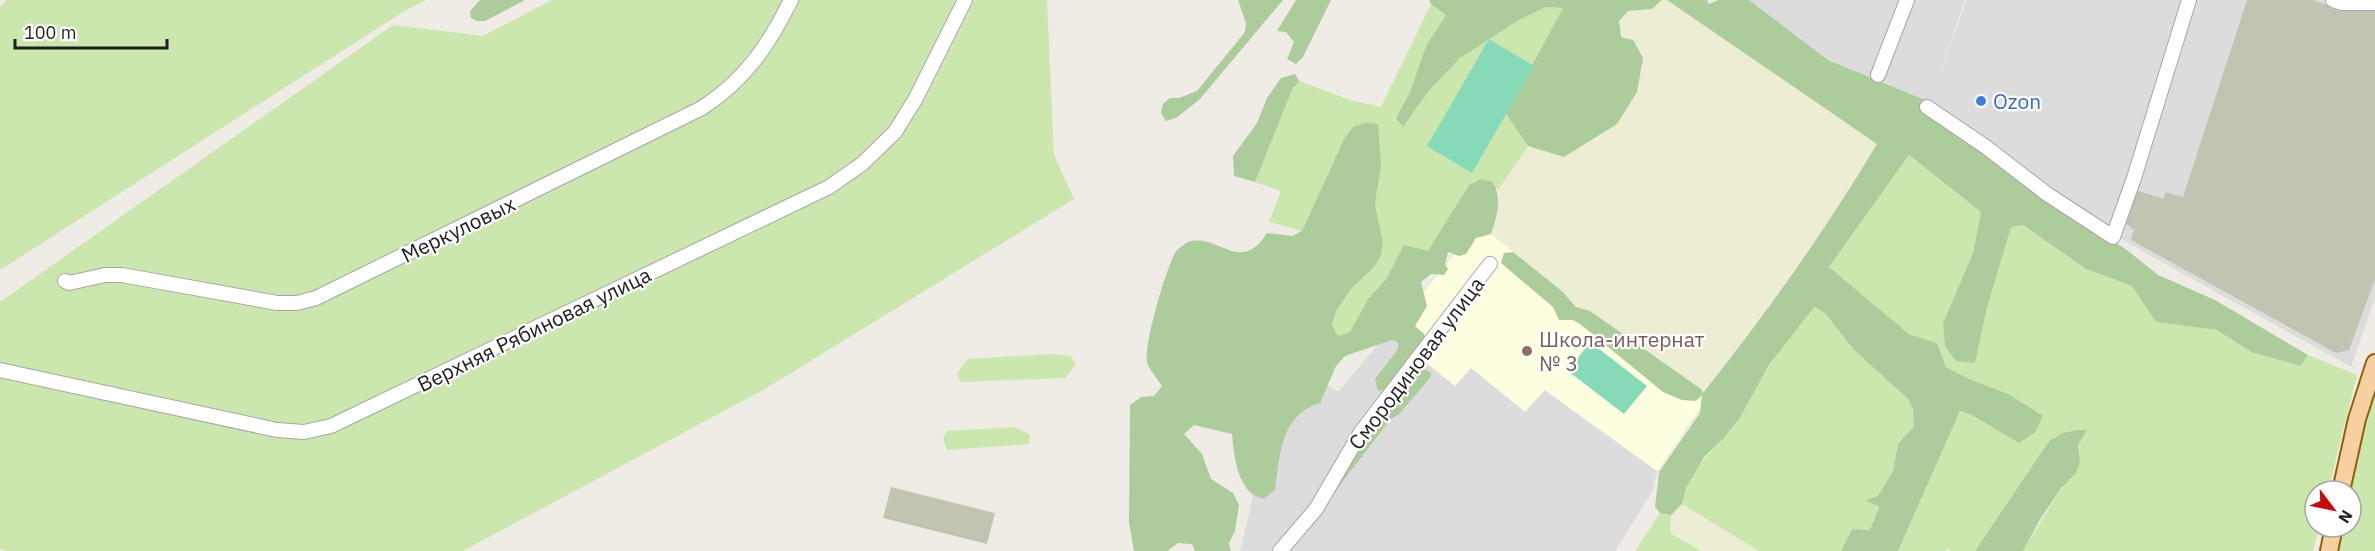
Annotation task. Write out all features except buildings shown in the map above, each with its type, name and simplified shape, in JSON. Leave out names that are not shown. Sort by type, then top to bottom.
[{"type":"main road","points":[[2344,479],[2357,419],[2375,363]]},
{"type":"street","name":"Меркуловых","points":[[65,281],[69,283],[97,276],[122,275],[277,303],[297,303],[316,298],[702,108],[724,93],[757,59],[791,0]]},
{"type":"street","name":"Верхняя Рябиновая улица","points":[[0,370],[277,430],[304,432],[331,426],[829,187],[862,164],[895,132],[916,98],[965,0]]},
{"type":"street","points":[[1878,75],[1907,0]]},
{"type":"street","points":[[1927,107],[1986,147],[2047,194],[2113,237],[2134,178],[2189,0]]},
{"type":"street","points":[[2333,0],[2342,3],[2375,3]]},
{"type":"street","name":"Смородиновая улица","points":[[1280,551],[1316,509],[1361,432],[1490,264]]},
{"type":"shaded area","points":[[1662,0],[1667,0],[1877,144],[1848,192],[1752,331],[1702,393],[1590,311],[1576,307],[1562,291],[1491,234],[1496,219],[1498,190],[1528,146],[1564,157],[1621,37],[1619,21],[1628,11],[1652,9]]},
{"type":"shaded area","points":[[1749,0],[1965,0],[1937,80],[1967,0],[2323,0],[2338,6],[2375,6],[2375,298],[2351,367],[2128,243],[1929,101],[1828,60]]},
{"type":"shaded area","points":[[2247,0],[2313,0],[2342,10],[2375,10],[2375,279],[2349,350],[2336,353],[2131,240],[2134,230],[2122,220],[2132,189],[2163,199],[2166,192],[2183,197]]},
{"type":"shaded area","points":[[1483,220],[1544,390],[1657,471],[1652,492],[1615,551],[1240,551],[1260,467],[1311,373],[1338,392]]},
{"type":"shaded area","name":"Школа-интернат № 3","points":[[1483,220],[1706,399],[1657,471],[1545,390],[1525,412],[1471,368],[1455,386],[1389,333]]},
{"type":"shaded area","points":[[891,487],[995,513],[987,544],[883,518]]},
{"type":"shaded area","points":[[1682,504],[1759,551],[1701,551],[1670,533],[1671,515]]},
{"type":"green space","points":[[7,0],[426,0],[403,12],[0,270],[0,7]]},
{"type":"green space","points":[[480,0],[525,0],[485,21],[477,21],[471,18],[470,11]]},
{"type":"green space","points":[[552,0],[1047,0],[1054,155],[1074,199],[765,389],[463,551],[8,551],[0,549],[0,302],[393,25],[483,36]]},
{"type":"green space","points":[[1238,0],[1283,0],[1200,99],[1176,118],[1166,121],[1161,113],[1163,104],[1170,98],[1179,98],[1197,91],[1245,32],[1246,23]]},
{"type":"green space","points":[[1296,0],[1331,0],[1303,57],[1296,64],[1287,59],[1294,42],[1286,32],[1277,31]]},
{"type":"green space","points":[[1429,0],[1662,0],[1652,9],[1628,11],[1619,21],[1621,37],[1633,40],[1643,58],[1637,92],[1617,124],[1564,157],[1528,146],[1506,114],[1563,8],[1546,7],[1519,20],[1460,58],[1428,92],[1403,127],[1396,118],[1410,92],[1426,46],[1446,15]]},
{"type":"green space","points":[[1667,0],[1707,0],[1709,4],[1719,0],[1749,0],[1828,60],[1928,101],[2049,202],[2127,250],[2158,275],[2215,300],[2308,355],[2300,366],[2251,352],[2217,330],[2156,322],[2132,286],[2086,269],[2023,225],[2011,227],[1987,308],[1975,363],[1956,361],[1945,346],[1943,323],[1973,253],[1981,212],[1909,155],[1829,267],[1909,334],[1937,343],[1946,367],[1969,379],[2008,394],[2043,416],[2035,432],[2019,443],[1972,415],[1960,411],[1898,551],[1841,551],[1852,529],[1870,530],[1879,507],[1866,500],[1878,496],[1893,471],[1898,444],[1914,426],[1913,409],[1908,399],[1854,350],[1825,313],[1814,307],[1769,365],[1740,418],[1704,457],[1686,488],[1682,504],[1671,515],[1660,513],[1655,507],[1659,472],[1700,413],[1702,395],[1696,401],[1682,400],[1663,392],[1580,324],[1573,320],[1559,320],[1553,307],[1501,263],[1504,253],[1513,252],[1562,291],[1576,307],[1590,311],[1701,389],[1703,393],[1794,272],[1877,144]]},
{"type":"green space","points":[[1431,4],[1446,15],[1426,46],[1410,92],[1396,118],[1403,127],[1428,92],[1460,58],[1519,20],[1546,7],[1564,8],[1534,66],[1489,40],[1472,172],[1506,114],[1528,146],[1498,190],[1493,182],[1469,185],[1428,252],[1404,245],[1386,279],[1368,299],[1350,332],[1338,336],[1332,324],[1336,311],[1351,289],[1374,267],[1381,256],[1383,243],[1375,204],[1381,165],[1353,127],[1345,137],[1302,231],[1269,222],[1281,191],[1255,182],[1292,90],[1299,81],[1350,100],[1381,107]]},
{"type":"green space","points":[[1489,39],[1534,66],[1472,173],[1427,146]]},
{"type":"green space","points":[[1295,74],[1299,81],[1292,90],[1255,182],[1234,176],[1233,156],[1257,123],[1267,98],[1281,78]]},
{"type":"green space","points":[[1365,123],[1378,124],[1381,165],[1375,204],[1383,243],[1381,256],[1374,267],[1351,289],[1336,311],[1332,324],[1338,336],[1350,332],[1368,299],[1386,279],[1404,245],[1428,251],[1469,185],[1481,179],[1493,182],[1496,188],[1497,214],[1491,234],[1476,238],[1466,254],[1459,256],[1448,252],[1445,264],[1448,269],[1444,275],[1431,274],[1421,282],[1427,306],[1415,326],[1424,334],[1426,340],[1390,388],[1378,391],[1375,379],[1398,349],[1398,342],[1392,340],[1345,356],[1336,366],[1320,403],[1297,417],[1284,438],[1275,490],[1264,499],[1251,493],[1242,481],[1232,434],[1194,425],[1184,434],[1202,454],[1211,479],[1233,493],[1239,505],[1235,531],[1229,543],[1231,551],[1195,551],[1192,544],[1178,543],[1167,551],[1134,551],[1129,522],[1130,405],[1141,397],[1154,396],[1162,386],[1148,365],[1147,353],[1157,305],[1177,250],[1188,242],[1199,241],[1210,242],[1238,252],[1248,251],[1257,245],[1267,233],[1292,236],[1302,231],[1345,137],[1353,127]]},
{"type":"green space","points":[[1909,155],[1981,212],[1973,253],[1943,323],[1975,363],[1987,308],[2011,227],[2023,225],[2086,269],[2132,286],[2156,322],[2217,330],[2251,352],[2299,366],[2308,355],[2357,375],[2331,479],[2303,479],[2303,539],[2316,539],[2313,551],[2023,551],[2061,488],[2076,473],[2080,461],[2078,445],[2086,430],[2078,430],[2049,441],[1975,551],[1951,551],[1948,548],[1945,551],[1898,551],[1960,411],[1972,415],[1969,379],[1946,367],[1937,343],[1909,334],[1829,267]]},
{"type":"green space","points":[[1813,307],[1825,313],[1854,350],[1908,399],[1913,409],[1914,426],[1898,444],[1893,471],[1878,496],[1867,500],[1879,507],[1870,530],[1852,529],[1841,551],[1759,551],[1682,504],[1691,477],[1740,418],[1774,358]]},
{"type":"green space","points":[[1590,342],[1647,386],[1624,414],[1568,371]]},
{"type":"green space","points":[[1053,354],[1071,356],[1076,364],[1065,378],[961,382],[957,373],[967,359]]},
{"type":"green space","points":[[1423,368],[1431,373],[1430,378],[1399,414],[1390,420],[1333,494],[1330,494],[1364,443],[1366,435],[1409,380]]},
{"type":"green space","points":[[2375,368],[2375,551],[2331,551],[2334,539],[2363,539],[2363,479],[2349,479]]},
{"type":"green space","points":[[1014,427],[1030,435],[1029,444],[947,450],[943,439],[947,431]]},
{"type":"green space","points":[[2087,430],[2078,445],[2080,461],[2076,473],[2061,488],[2023,551],[1975,551],[2049,441],[2063,433]]},
{"type":"green space","points":[[1660,513],[1671,515],[1670,533],[1701,551],[1635,551]]},
{"type":"place","name":"Ozon","points":[[1981,101]]},
{"type":"place","name":"Школа-интернат № 3","points":[[1527,351]]}]
